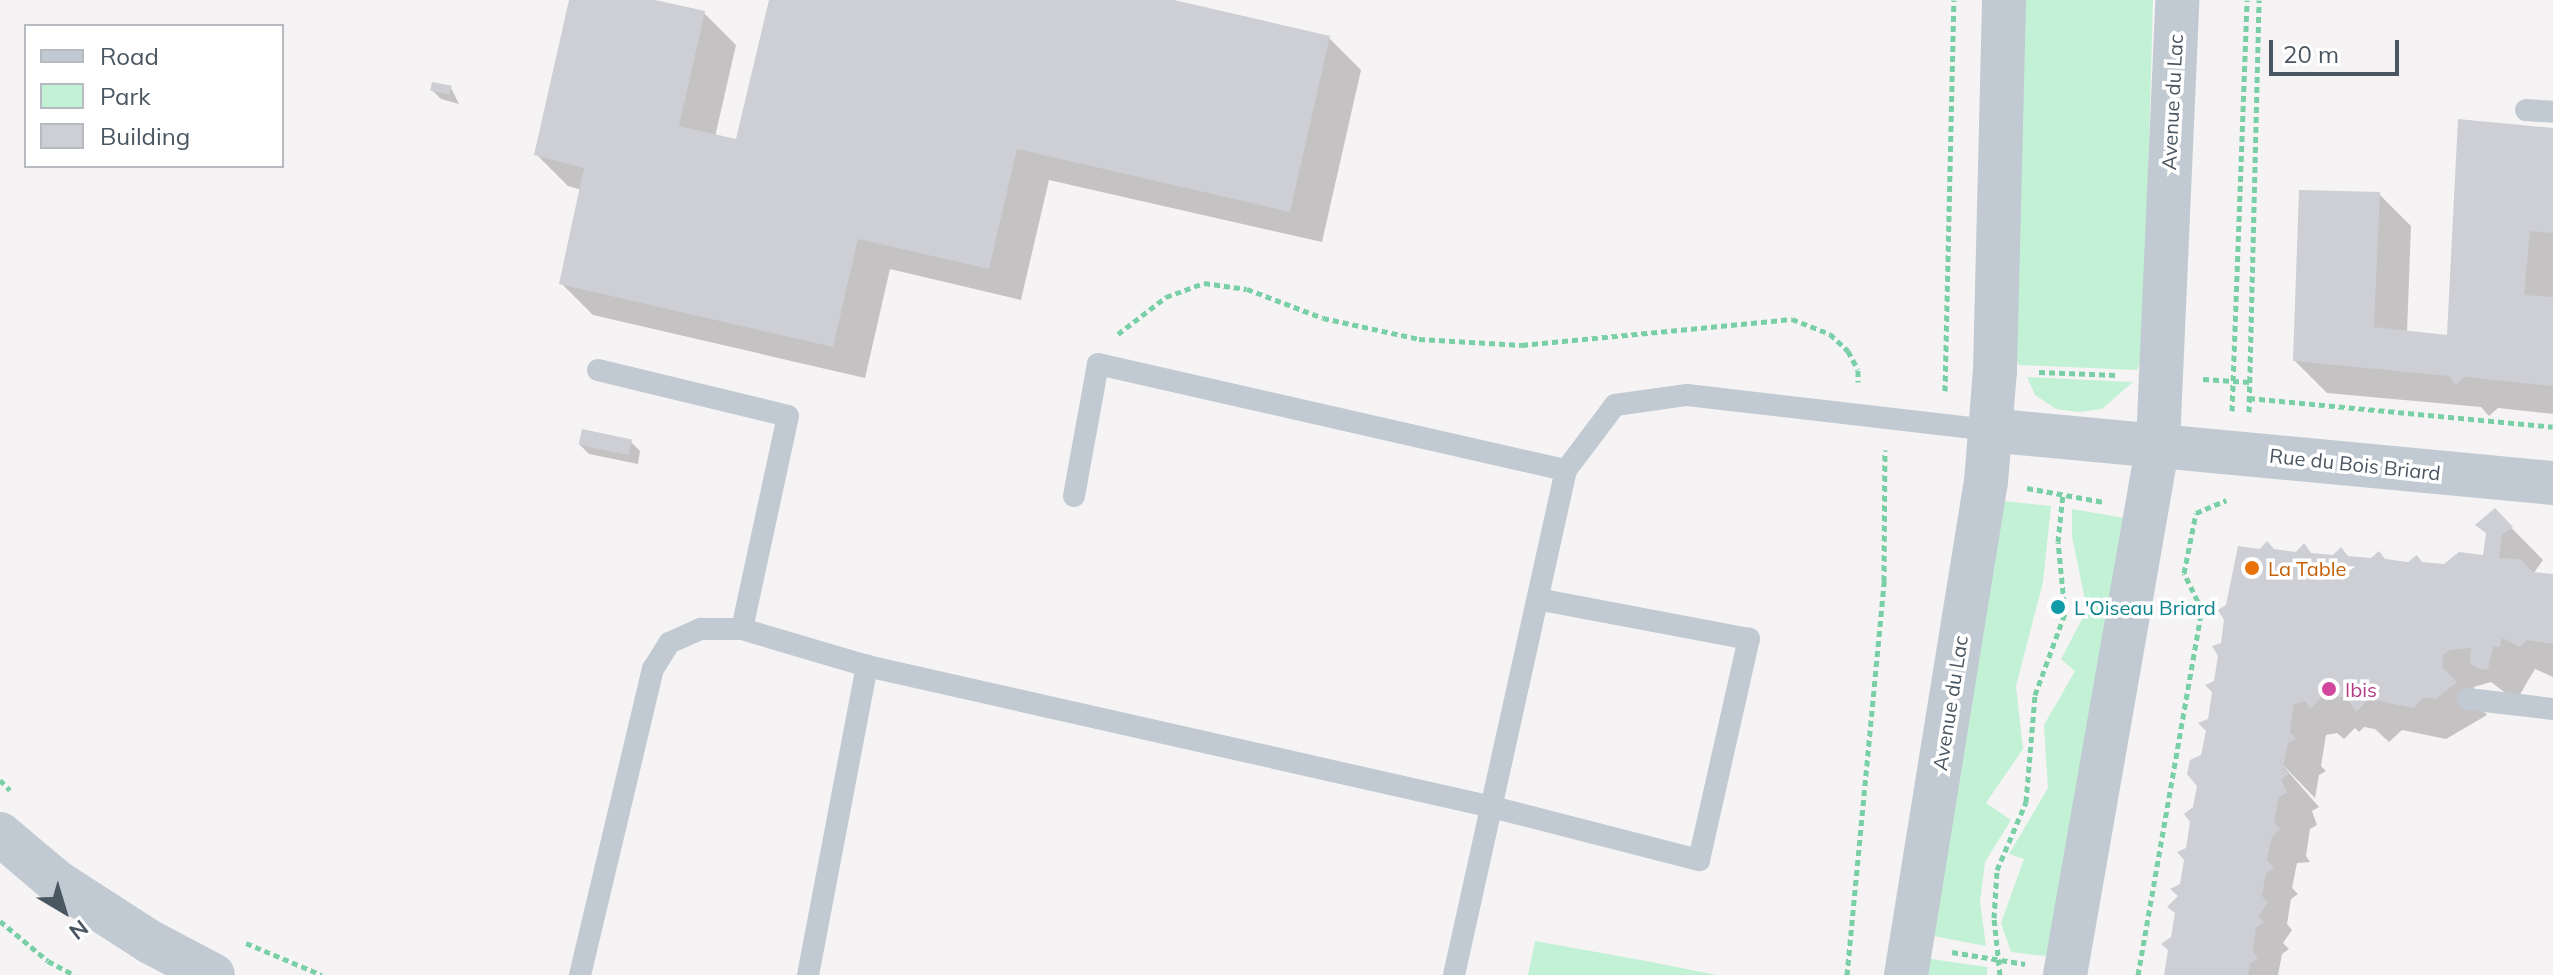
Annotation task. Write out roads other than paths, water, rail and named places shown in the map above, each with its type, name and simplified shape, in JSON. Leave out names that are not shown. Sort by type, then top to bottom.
[{"type":"street","name":"Avenue du Lac","points":[[1908,960],[1986,482],[1995,371],[2004,0]]},
{"type":"street","name":"Avenue du Lac","points":[[2065,973],[2158,444],[2177,0]]},
{"type":"street","points":[[1988,430],[2158,444]]},
{"type":"street","name":"Rue du Bois Briard","points":[[2158,444],[2553,483]]},
{"type":"street","points":[[10,816],[57,882],[150,942],[213,975]]},
{"type":"lane","points":[[2526,110],[2553,112]]},
{"type":"lane","points":[[1074,496],[1098,364],[1566,470]]},
{"type":"lane","points":[[598,370],[788,416],[742,629]]},
{"type":"lane","points":[[1454,975],[1566,470],[1615,405],[1687,395],[1988,430]]},
{"type":"lane","points":[[580,975],[653,669],[669,643],[701,629],[742,629],[867,666],[1492,807],[1699,860],[1749,639],[1538,599]]},
{"type":"lane","points":[[808,975],[867,666]]},
{"type":"lane","points":[[2468,699],[2553,709]]},
{"type":"place","name":"La Table","points":[[2252,568]]},
{"type":"place","name":"L'Oiseau Briard","points":[[2058,607]]},
{"type":"place","name":"Ibis","points":[[2329,689]]}]
